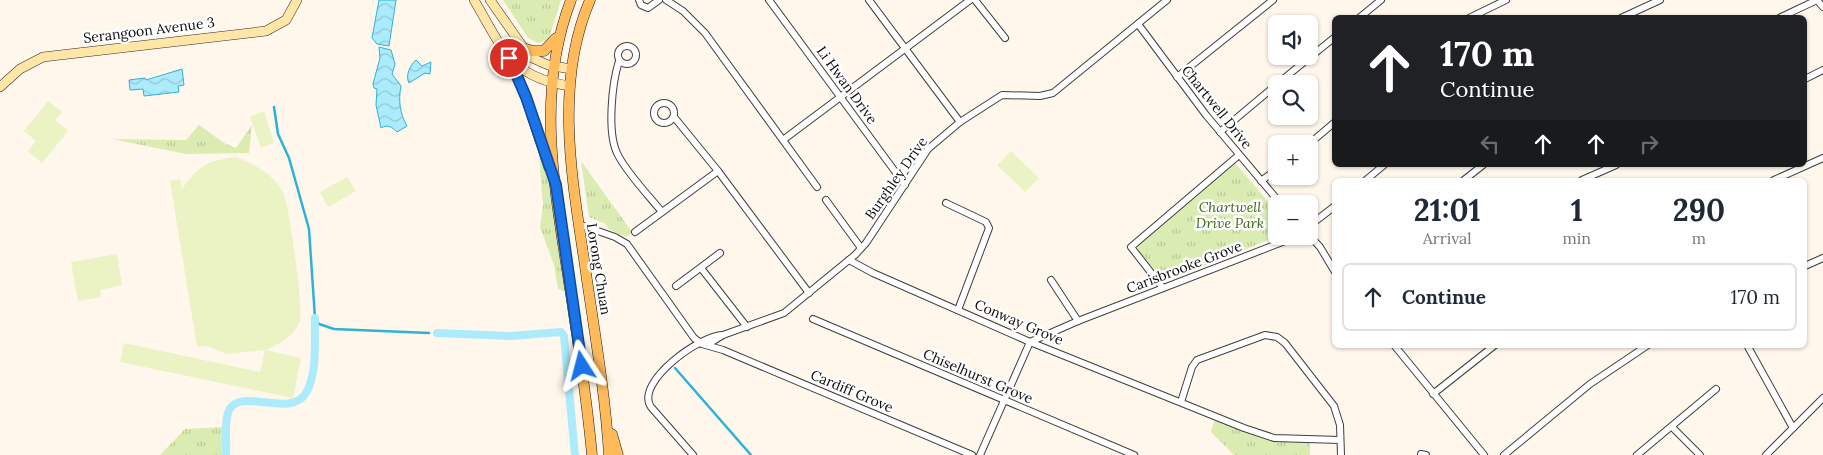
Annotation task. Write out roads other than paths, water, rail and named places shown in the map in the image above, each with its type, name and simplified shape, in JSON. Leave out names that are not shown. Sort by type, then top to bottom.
[{"type":"main road","points":[[571,0],[560,31],[552,66],[550,134],[584,380],[592,455]]},
{"type":"main road","name":"Lorong Chuan","points":[[590,0],[577,38],[571,69],[572,176],[607,416],[609,455]]},
{"type":"main road","points":[[522,48],[536,52],[544,51],[553,43],[560,31]]},
{"type":"main road","points":[[509,58],[526,97],[556,185]]},
{"type":"main road","points":[[607,416],[618,455]]},
{"type":"street","name":"Serangoon Avenue 3","points":[[0,87],[20,69],[43,57],[266,31],[286,20],[297,0]]},
{"type":"street","points":[[474,0],[509,58],[527,74],[551,83],[570,86]]},
{"type":"street","points":[[490,0],[522,48],[533,59],[552,66],[571,69]]},
{"type":"street","points":[[639,0],[641,5],[648,8],[659,0]]},
{"type":"street","points":[[666,0],[683,11],[705,33],[817,187]]},
{"type":"street","name":"Li Hwan Drive","points":[[769,0],[905,186]]},
{"type":"street","points":[[869,0],[907,48],[960,122]]},
{"type":"street","points":[[783,140],[841,99],[970,0]]},
{"type":"street","points":[[975,0],[1005,38]]},
{"type":"street","name":"Burghley Drive","points":[[693,455],[651,406],[647,396],[651,386],[672,360],[723,335],[778,316],[809,293],[861,248],[905,186],[928,149],[960,122],[1002,95],[1040,96],[1053,93],[1167,0]]},
{"type":"street","points":[[1177,77],[1273,0]]},
{"type":"street","points":[[1363,15],[1381,0]]},
{"type":"street","points":[[1475,15],[1506,0]]},
{"type":"street","points":[[1628,15],[1660,0]]},
{"type":"street","points":[[1786,15],[1817,0],[1823,7]]},
{"type":"street","name":"Chartwell Drive","points":[[1138,24],[1220,132],[1273,195]]},
{"type":"street","points":[[1288,75],[1332,39]]},
{"type":"street","points":[[620,61],[613,97],[613,140],[617,154],[662,212]]},
{"type":"street","points":[[1807,78],[1823,70]]},
{"type":"street","points":[[1220,132],[1268,92]]},
{"type":"street","points":[[674,117],[718,171],[809,293]]},
{"type":"street","points":[[1318,136],[1332,125]]},
{"type":"street","points":[[1163,288],[1131,247],[1239,155]]},
{"type":"street","points":[[1807,165],[1823,158]]},
{"type":"street","points":[[1368,178],[1382,167]]},
{"type":"street","points":[[1466,178],[1480,167]]},
{"type":"street","points":[[1587,178],[1611,167]]},
{"type":"street","points":[[1778,178],[1803,167]]},
{"type":"street","points":[[635,232],[718,171]]},
{"type":"street","points":[[1261,181],[1268,176]]},
{"type":"street","points":[[826,200],[861,248]]},
{"type":"street","points":[[946,203],[986,222],[990,228],[958,310]]},
{"type":"street","points":[[1318,219],[1332,208]]},
{"type":"street","points":[[578,224],[615,237],[627,244],[679,318],[694,338],[702,344]]},
{"type":"street","name":"Carisbrooke Grove","points":[[1030,342],[1078,321],[1275,245]]},
{"type":"street","points":[[1318,245],[1332,267]]},
{"type":"street","points":[[676,286],[720,253]]},
{"type":"street","points":[[1807,265],[1823,258]]},
{"type":"street","name":"Conway Grove","points":[[849,260],[873,273],[1030,342],[1274,438],[1340,440]]},
{"type":"street","points":[[701,268],[747,327]]},
{"type":"street","points":[[1051,280],[1078,321]]},
{"type":"street","name":"Chiselhurst Grove","points":[[813,319],[1134,455]]},
{"type":"street","points":[[723,335],[721,345],[723,350]]},
{"type":"street","points":[[1181,402],[1196,360],[1261,336],[1274,336],[1285,343],[1334,406],[1338,419],[1341,455]]},
{"type":"street","points":[[980,455],[1030,342]]},
{"type":"street","name":"Cardiff Grove","points":[[702,344],[723,350],[972,455]]},
{"type":"street","points":[[1396,348],[1484,455]]},
{"type":"street","points":[[1433,394],[1491,348]]},
{"type":"street","points":[[1504,455],[1590,384],[1644,348]]},
{"type":"street","points":[[1749,348],[1793,428]]},
{"type":"street","points":[[1637,455],[1716,389]]},
{"type":"street","points":[[1766,455],[1823,398]]},
{"type":"street","points":[[1672,427],[1700,455]]},
{"type":"water","points":[[379,0],[396,0],[389,46],[377,44],[372,38]]},
{"type":"water","points":[[379,47],[391,50],[395,64],[392,74],[401,86],[400,107],[407,126],[397,132],[386,126],[381,128],[376,105],[377,89],[374,88],[373,84],[380,58]]},
{"type":"water","points":[[416,60],[422,66],[431,62],[430,74],[425,73],[409,83],[409,71]]},
{"type":"water","points":[[182,69],[184,85],[178,86],[179,92],[144,96],[143,89],[130,90],[129,80],[145,78],[146,80]]},
{"type":"waterway","points":[[274,107],[278,134],[289,158],[309,229],[315,318],[319,324],[334,329],[429,333]]},
{"type":"waterway","points":[[226,455],[227,418],[233,405],[242,401],[288,403],[298,400],[306,393],[310,385],[314,366],[315,318]]},
{"type":"waterway","points":[[437,333],[511,336],[561,332],[564,336],[575,455]]},
{"type":"waterway","points":[[675,368],[751,455]]},
{"type":"park label","name":"Chartwell Drive Park","points":[[1230,216]]}]
